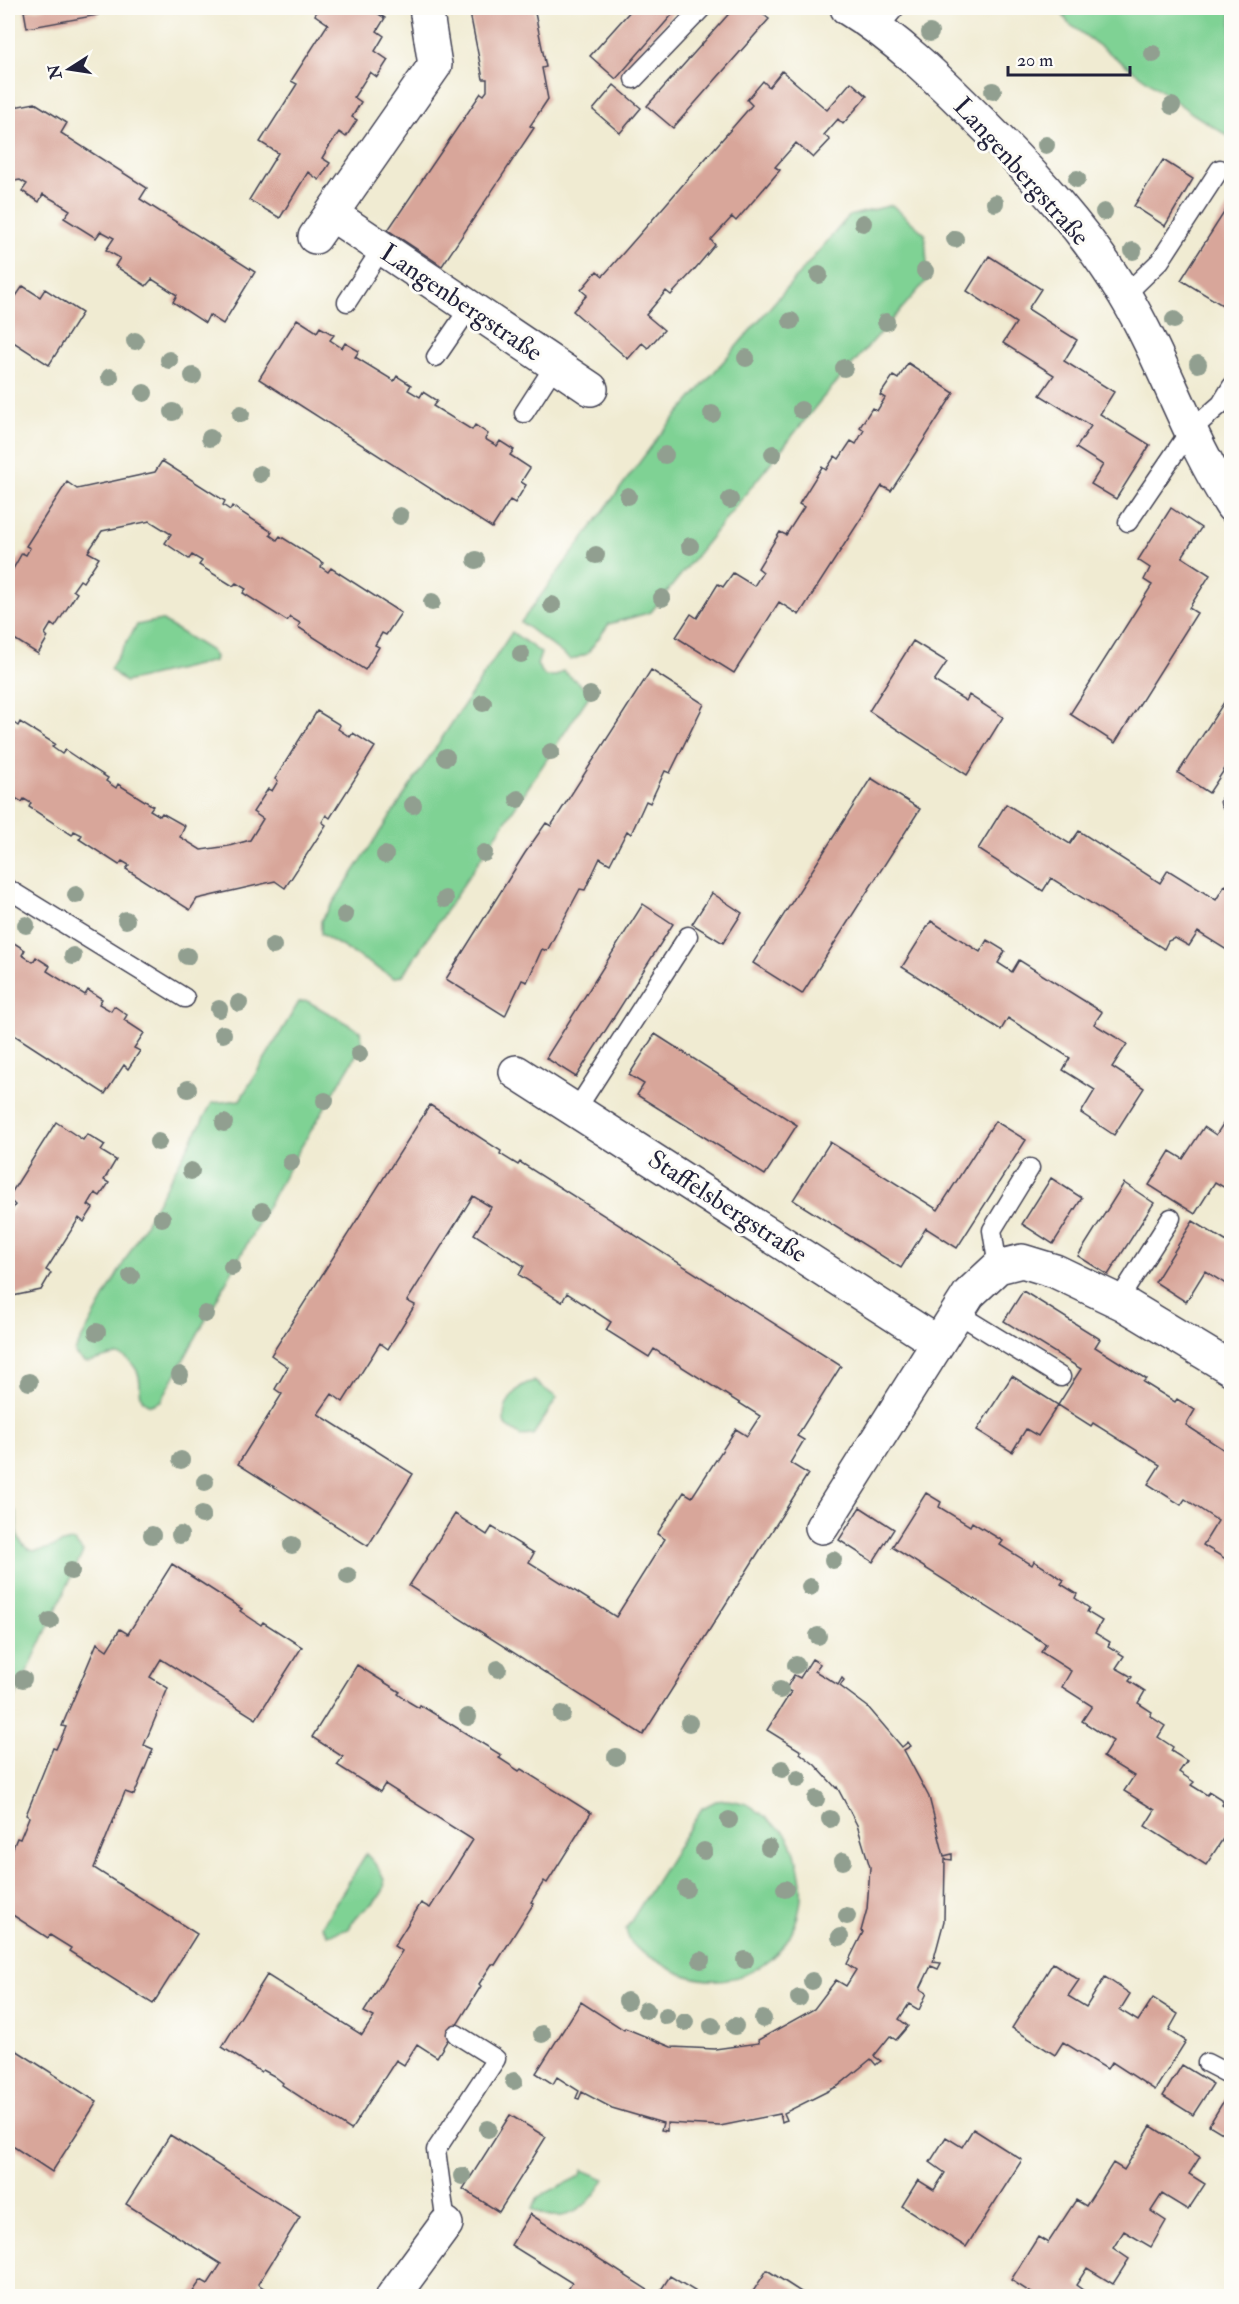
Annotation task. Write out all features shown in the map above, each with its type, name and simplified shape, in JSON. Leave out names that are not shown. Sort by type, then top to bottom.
[{"type":"street","name":"Langenbergstraße","points":[[426,8],[435,65],[324,226],[382,248],[591,389]]},
{"type":"street","name":"Langenbergstraße","points":[[847,8],[887,17],[944,85],[1036,178],[1085,235],[1125,296],[1210,474],[1232,506]]},
{"type":"street","name":"Staffelsbergstraße","points":[[516,1072],[938,1343]]},
{"type":"street","points":[[822,1527],[969,1294],[998,1267],[1022,1261],[1055,1271],[1118,1301],[1232,1369]]},
{"type":"street","points":[[393,2296],[446,2224]]},
{"type":"lane","points":[[634,79],[702,8]]},
{"type":"lane","points":[[1125,296],[1160,261],[1220,169]]},
{"type":"lane","points":[[347,302],[382,248]]},
{"type":"lane","points":[[436,357],[470,307]]},
{"type":"lane","points":[[524,413],[555,365]]},
{"type":"lane","points":[[1128,522],[1189,432],[1221,404],[1232,386]]},
{"type":"lane","points":[[8,889],[185,998]]},
{"type":"lane","points":[[576,1110],[688,936]]},
{"type":"lane","points":[[998,1267],[992,1230],[1030,1168]]},
{"type":"lane","points":[[1118,1301],[1171,1218]]},
{"type":"lane","points":[[957,1313],[1061,1377]]},
{"type":"lane","points":[[446,2224],[436,2150],[496,2059],[456,2034]]},
{"type":"lane","points":[[1207,2062],[1232,2076]]},
{"type":"green space","points":[[1059,8],[1231,8],[1231,138],[1193,114],[1068,23]]},
{"type":"green space","points":[[892,205],[925,234],[928,279],[821,400],[651,612],[609,624],[587,654],[571,660],[521,622],[659,436],[849,216]]},
{"type":"green space","points":[[161,620],[211,651],[215,657],[214,661],[125,682],[110,669],[137,625]]},
{"type":"green space","points":[[512,632],[541,653],[537,665],[545,676],[556,676],[563,671],[591,693],[403,975],[394,978],[321,934],[321,921]]},
{"type":"green space","points":[[307,1001],[360,1031],[363,1044],[292,1162],[161,1401],[151,1405],[142,1399],[140,1379],[130,1361],[117,1355],[84,1362],[75,1354],[76,1349],[212,1103],[240,1100],[299,1002]]},
{"type":"green space","points":[[534,1381],[557,1398],[533,1435],[521,1436],[505,1425],[505,1411],[516,1391]]},
{"type":"green space","points":[[8,1504],[16,1512],[18,1536],[23,1545],[30,1550],[44,1550],[74,1541],[83,1552],[8,1713]]},
{"type":"green space","points":[[726,1800],[750,1806],[787,1836],[794,1850],[799,1870],[801,1899],[795,1925],[782,1947],[764,1964],[742,1975],[717,1980],[691,1977],[640,1951],[631,1942],[626,1929],[702,1808],[716,1801]]},
{"type":"green space","points":[[366,1854],[379,1869],[384,1881],[383,1890],[378,1898],[354,1919],[349,1929],[328,1935],[322,1926]]},
{"type":"green space","points":[[583,2170],[605,2179],[584,2206],[575,2212],[555,2216],[532,2209],[538,2197],[580,2176]]},
{"type":"building","points":[[44,8],[97,8],[98,15],[27,28],[24,11]]},
{"type":"building","points":[[319,8],[369,8],[385,18],[377,31],[384,36],[375,51],[388,60],[377,77],[370,72],[354,97],[361,102],[352,117],[357,120],[346,137],[339,132],[330,145],[322,158],[330,163],[319,180],[308,172],[280,218],[249,200],[278,153],[260,142],[297,84],[291,81],[328,24],[315,15]]},
{"type":"building","points":[[469,8],[534,8],[546,67],[542,68],[548,99],[530,126],[534,128],[442,266],[388,230],[481,93],[484,95],[487,91],[487,79],[483,79]]},
{"type":"building","points":[[633,8],[678,8],[616,79],[590,56]]},
{"type":"building","points":[[734,8],[755,8],[769,19],[673,128],[647,106]]},
{"type":"building","points":[[782,71],[827,110],[851,82],[867,96],[843,124],[838,119],[824,135],[830,140],[813,158],[796,143],[775,167],[780,170],[736,221],[732,217],[711,240],[715,245],[694,270],[671,295],[666,291],[646,315],[664,330],[648,348],[642,343],[628,359],[573,311],[587,295],[581,290],[597,271],[603,276],[667,203],[752,105],[747,100],[763,81],[769,87]]},
{"type":"building","points":[[614,85],[641,108],[620,133],[593,110]]},
{"type":"building","points":[[35,103],[67,123],[61,133],[147,188],[140,199],[255,272],[223,324],[209,315],[205,323],[173,302],[177,295],[152,279],[146,286],[115,266],[120,258],[106,250],[114,238],[101,231],[96,238],[64,218],[70,210],[43,194],[39,202],[22,191],[27,184],[20,180],[8,182],[8,108]]},
{"type":"building","points":[[1163,160],[1193,179],[1165,226],[1134,206]]},
{"type":"building","points":[[1232,200],[1232,311],[1181,280]]},
{"type":"building","points":[[989,256],[1041,289],[1028,309],[1077,340],[1064,361],[1114,392],[1100,414],[1150,445],[1116,499],[1091,484],[1103,465],[1076,448],[1091,426],[1040,395],[1054,375],[1003,343],[1016,323],[967,291]]},
{"type":"building","points":[[23,286],[40,297],[45,289],[82,313],[49,365],[12,341],[8,348],[8,299],[12,302]]},
{"type":"building","points":[[297,319],[317,332],[320,327],[334,335],[330,340],[342,348],[345,343],[359,351],[355,357],[394,381],[397,376],[411,385],[408,390],[420,397],[423,392],[437,401],[433,406],[472,430],[475,425],[488,434],[485,439],[497,446],[500,441],[514,450],[510,455],[530,468],[521,482],[526,485],[515,503],[510,500],[492,528],[259,379]]},
{"type":"building","points":[[908,363],[954,393],[891,491],[882,486],[799,615],[779,602],[734,673],[676,637],[691,614],[697,618],[718,584],[723,587],[733,573],[754,586],[763,572],[758,568],[780,532],[786,535],[804,507],[799,504],[822,467],[826,470],[835,456],[839,459],[851,441],[856,444],[864,430],[860,427],[872,408],[877,411],[885,398],[880,395],[893,376],[898,379]]},
{"type":"building","points":[[162,461],[225,501],[223,505],[230,510],[232,506],[272,532],[270,535],[277,540],[280,536],[323,563],[321,567],[328,572],[331,568],[401,613],[386,635],[382,633],[375,645],[379,647],[365,670],[298,627],[300,623],[290,617],[287,621],[243,593],[246,589],[236,583],[233,586],[199,565],[202,561],[192,555],[189,559],[165,543],[171,534],[150,521],[102,531],[88,552],[99,558],[83,582],[80,580],[73,590],[77,593],[55,627],[51,624],[45,634],[48,637],[38,654],[8,635],[8,578],[22,553],[26,555],[30,548],[26,546],[67,482],[77,489],[155,472]]},
{"type":"building","points":[[1171,508],[1201,528],[1182,557],[1210,575],[1189,608],[1197,613],[1115,743],[1070,714],[1152,585],[1144,580],[1150,568],[1138,560]]},
{"type":"building","points":[[913,641],[947,662],[934,681],[966,701],[969,695],[1003,717],[967,775],[869,711]]},
{"type":"building","points":[[651,670],[704,704],[670,773],[665,771],[650,803],[646,801],[631,834],[627,831],[610,864],[600,858],[585,890],[580,889],[547,951],[542,949],[527,982],[522,980],[505,1016],[446,979],[525,853],[546,823],[551,826]]},
{"type":"building","points":[[1232,690],[1232,758],[1209,793],[1178,773]]},
{"type":"building","points":[[317,711],[340,725],[338,729],[350,737],[353,733],[375,747],[330,818],[326,815],[322,822],[326,825],[285,888],[275,881],[197,899],[190,910],[126,869],[129,865],[122,861],[119,865],[79,839],[82,835],[74,831],[72,835],[29,807],[31,803],[24,799],[22,802],[8,794],[8,719],[18,726],[20,722],[55,744],[52,747],[62,754],[65,750],[108,778],[106,781],[116,788],[118,784],[153,806],[150,810],[160,816],[162,813],[185,826],[180,837],[201,850],[250,840],[263,819],[253,812],[268,789],[272,791],[278,781],[275,779]]},
{"type":"building","points":[[871,778],[920,809],[802,994],[753,963]]},
{"type":"building","points":[[1006,804],[1070,844],[1079,831],[1160,883],[1168,870],[1216,900],[1225,885],[1232,889],[1230,952],[1198,932],[1189,946],[1175,938],[1168,941],[1164,949],[1051,878],[1043,891],[978,849]]},
{"type":"building","points":[[712,893],[742,913],[723,943],[692,924]]},
{"type":"building","points":[[643,904],[673,924],[576,1077],[546,1058]]},
{"type":"building","points":[[931,921],[980,952],[987,940],[1005,951],[998,963],[1012,972],[1019,960],[1102,1012],[1094,1024],[1127,1044],[1112,1067],[1144,1088],[1114,1135],[1081,1113],[1095,1090],[1063,1070],[1070,1058],[1008,1018],[1001,1030],[902,967]]},
{"type":"building","points":[[11,941],[25,950],[22,955],[33,962],[36,957],[50,966],[47,971],[85,995],[88,990],[102,999],[99,1004],[111,1011],[114,1006],[127,1015],[124,1020],[144,1033],[134,1048],[140,1051],[128,1069],[124,1065],[105,1094],[8,1031],[8,947]]},
{"type":"building","points":[[655,1034],[797,1125],[765,1175],[637,1095],[644,1084],[629,1075]]},
{"type":"building","points":[[430,1105],[501,1151],[500,1154],[518,1165],[520,1162],[841,1366],[797,1436],[804,1440],[790,1463],[808,1474],[643,1735],[409,1586],[455,1514],[487,1535],[492,1527],[534,1553],[529,1562],[616,1617],[665,1539],[657,1534],[684,1492],[692,1497],[736,1429],[747,1436],[760,1416],[654,1349],[649,1357],[606,1330],[611,1322],[567,1293],[562,1302],[519,1275],[524,1266],[474,1234],[491,1207],[473,1196],[407,1301],[415,1305],[388,1349],[380,1343],[343,1402],[332,1394],[318,1414],[413,1474],[368,1546],[238,1464],[282,1394],[275,1389],[288,1367],[271,1355]]},
{"type":"building","points":[[1232,1110],[1232,1183],[1227,1189],[1215,1182],[1195,1214],[1149,1185],[1170,1151],[1183,1159],[1204,1127],[1216,1135]]},
{"type":"building","points":[[995,1121],[1026,1140],[957,1248],[926,1228],[901,1268],[793,1200],[830,1142],[938,1210]]},
{"type":"building","points":[[56,1122],[83,1140],[87,1134],[105,1145],[101,1151],[116,1160],[104,1180],[109,1183],[100,1196],[95,1193],[88,1205],[93,1208],[84,1222],[79,1218],[46,1270],[51,1273],[41,1290],[8,1297],[8,1216],[15,1205],[8,1198]]},
{"type":"building","points":[[1051,1178],[1082,1198],[1053,1244],[1022,1224]]},
{"type":"building","points":[[1124,1183],[1154,1203],[1108,1275],[1078,1256]]},
{"type":"building","points":[[1193,1221],[1232,1245],[1232,1288],[1205,1271],[1186,1302],[1155,1282]]},
{"type":"building","points":[[1023,1291],[1100,1339],[1095,1347],[1146,1379],[1143,1382],[1175,1402],[1177,1399],[1195,1410],[1186,1425],[1232,1455],[1229,1464],[1232,1465],[1232,1563],[1203,1545],[1218,1521],[1185,1499],[1181,1505],[1148,1484],[1160,1465],[1093,1423],[1091,1426],[1058,1405],[1081,1369],[1004,1321]]},
{"type":"building","points":[[1012,1376],[1058,1405],[1038,1436],[1026,1429],[1012,1452],[977,1430]]},
{"type":"building","points":[[926,1493],[941,1502],[939,1507],[970,1526],[972,1522],[1003,1541],[1000,1545],[1032,1565],[1034,1561],[1064,1580],[1061,1584],[1077,1594],[1075,1598],[1089,1608],[1087,1612],[1102,1621],[1095,1633],[1110,1642],[1108,1646],[1124,1656],[1116,1668],[1132,1677],[1129,1681],[1145,1691],[1138,1703],[1152,1712],[1150,1716],[1165,1726],[1158,1737],[1173,1747],[1171,1751],[1187,1761],[1179,1772],[1194,1782],[1191,1785],[1207,1795],[1210,1792],[1224,1801],[1222,1805],[1232,1811],[1232,1825],[1206,1865],[1145,1826],[1155,1810],[1124,1791],[1134,1776],[1103,1757],[1113,1741],[1082,1721],[1092,1706],[1062,1687],[1071,1671],[1041,1652],[1046,1644],[892,1547]]},
{"type":"building","points":[[860,1507],[894,1529],[873,1562],[839,1540]]},
{"type":"building","points":[[172,1564],[242,1609],[240,1611],[261,1625],[263,1622],[302,1647],[256,1719],[161,1659],[150,1677],[168,1688],[144,1745],[153,1749],[134,1795],[125,1792],[94,1868],[197,1934],[153,2004],[69,1951],[71,1948],[50,1935],[48,1938],[8,1912],[8,1860],[17,1838],[20,1839],[25,1827],[29,1817],[26,1815],[53,1748],[56,1749],[66,1727],[62,1726],[97,1643],[107,1650],[120,1629],[128,1634]]},
{"type":"building","points":[[812,1659],[820,1664],[815,1671],[838,1685],[842,1678],[844,1680],[840,1686],[868,1707],[902,1747],[908,1742],[911,1746],[904,1750],[929,1797],[944,1856],[952,1854],[952,1860],[945,1859],[944,1921],[933,1962],[941,1963],[938,1969],[931,1966],[920,1989],[927,1993],[919,2010],[909,2004],[899,2019],[908,2026],[896,2040],[890,2036],[874,2056],[881,2061],[876,2065],[871,2059],[838,2086],[784,2113],[787,2120],[782,2122],[780,2114],[720,2126],[667,2123],[667,2131],[661,2130],[663,2123],[612,2108],[582,2092],[579,2099],[576,2098],[579,2091],[557,2077],[553,2084],[536,2073],[581,2002],[624,2030],[625,2028],[671,2047],[715,2049],[759,2043],[758,2040],[814,2009],[836,1980],[846,1986],[856,1970],[847,1964],[863,1932],[861,1931],[867,1909],[870,1867],[857,1825],[837,1787],[800,1753],[801,1751],[767,1730],[791,1692],[786,1689],[794,1675],[800,1678]]},
{"type":"building","points":[[357,1665],[400,1692],[398,1694],[409,1702],[419,1708],[420,1705],[501,1755],[499,1758],[519,1771],[521,1769],[591,1813],[547,1883],[544,1881],[531,1902],[534,1903],[495,1965],[492,1964],[479,1984],[481,1986],[437,2057],[417,2044],[404,2065],[396,2060],[351,2130],[282,2085],[283,2083],[274,2076],[263,2070],[261,2072],[222,2047],[267,1975],[362,2035],[374,2017],[364,2012],[402,1951],[394,1946],[421,1903],[430,1908],[473,1840],[385,1784],[380,1792],[337,1765],[343,1757],[312,1737]]},
{"type":"building","points":[[1053,1963],[1079,1980],[1068,1996],[1086,2007],[1105,1977],[1130,1994],[1120,2010],[1138,2021],[1153,1998],[1178,2014],[1169,2030],[1186,2041],[1155,2090],[1112,2062],[1107,2069],[1063,2042],[1055,2055],[1012,2028]]},
{"type":"building","points":[[8,2045],[97,2102],[52,2172],[8,2143]]},
{"type":"building","points":[[1182,2065],[1213,2084],[1193,2115],[1163,2096]]},
{"type":"building","points":[[1228,2094],[1232,2096],[1232,2139],[1209,2125]]},
{"type":"building","points":[[510,2115],[546,2137],[499,2212],[463,2189]]},
{"type":"building","points":[[1151,2126],[1200,2157],[1189,2174],[1205,2184],[1188,2210],[1162,2194],[1151,2211],[1166,2221],[1151,2247],[1124,2231],[1113,2248],[1129,2259],[1113,2284],[1087,2268],[1076,2285],[1091,2296],[1036,2296],[1011,2280],[1038,2237],[1048,2243],[1076,2200],[1086,2206],[1113,2163],[1124,2170]]},
{"type":"building","points":[[973,2129],[1022,2160],[966,2247],[902,2206],[918,2180],[934,2190],[945,2173],[930,2162],[946,2137],[962,2147]]},
{"type":"building","points":[[170,2135],[300,2217],[258,2284],[265,2289],[260,2296],[190,2296],[201,2280],[208,2284],[221,2264],[126,2204]]},
{"type":"building","points":[[530,2214],[657,2296],[564,2296],[572,2283],[511,2245]]},
{"type":"building","points":[[767,2270],[801,2292],[809,2296],[750,2296]]},
{"type":"building","points":[[670,2276],[703,2296],[657,2296]]}]
